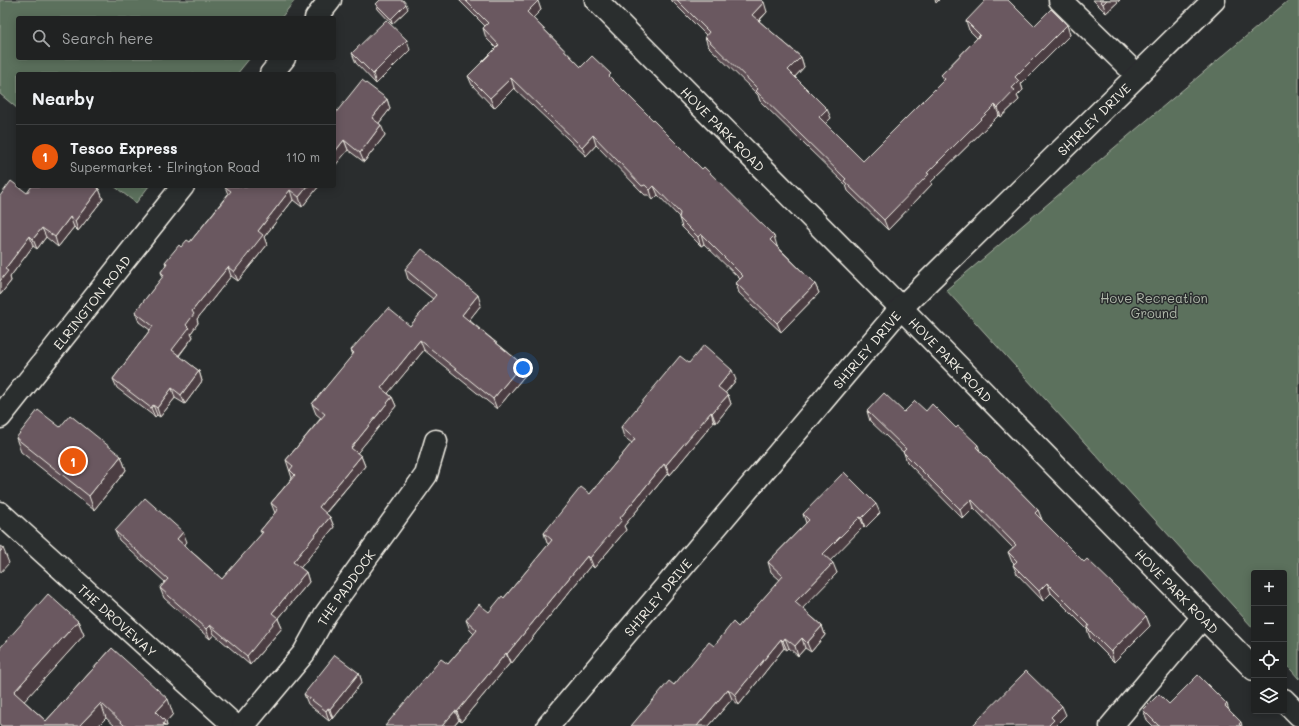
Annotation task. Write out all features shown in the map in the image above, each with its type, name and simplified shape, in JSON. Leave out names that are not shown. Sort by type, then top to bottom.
[{"type":"street","points":[[318,16],[330,0]]},
{"type":"street","name":"HOVE PARK ROAD","points":[[596,0],[901,308],[1251,666]]},
{"type":"street","points":[[1060,0],[1137,75]]},
{"type":"street","name":"SHIRLEY DRIVE","points":[[548,726],[901,308],[1214,0]]},
{"type":"street","points":[[274,72],[282,60]]},
{"type":"street","name":"ELRINGTON ROAD","points":[[0,417],[181,188]]},
{"type":"street","name":"THE PADDOCK","points":[[244,726],[304,653],[325,615],[426,475],[436,442]]},
{"type":"street","name":"THE DROVEWAY","points":[[0,513],[235,726]]},
{"type":"street","points":[[1111,726],[1203,617]]},
{"type":"street","points":[[1287,703],[1299,715]]},
{"type":"green space","points":[[0,0],[295,0],[283,16],[16,16],[16,60],[248,60],[239,72],[16,72],[16,107],[0,94]]},
{"type":"green space","name":"Hove Recreation Ground","points":[[1289,0],[1299,0],[1299,679],[1287,665],[1287,570],[1251,570],[1251,626],[946,290]]},
{"type":"green space","points":[[117,188],[147,188],[136,203]]},
{"type":"building","points":[[380,0],[403,0],[406,4],[391,19],[376,4]]},
{"type":"building","points":[[465,0],[537,0],[538,1],[527,12],[581,67],[592,56],[611,74],[609,76],[702,169],[704,167],[774,236],[770,240],[815,284],[777,323],[736,283],[743,276],[701,234],[698,237],[679,218],[680,213],[654,186],[650,190],[645,185],[642,186],[593,135],[582,147],[511,78],[490,98],[468,76],[499,45],[483,28],[488,23]]},
{"type":"building","points":[[677,0],[761,0],[764,2],[752,15],[801,57],[788,70],[827,109],[819,117],[863,161],[945,79],[941,75],[980,35],[966,21],[986,0],[1008,0],[1034,26],[1051,9],[1067,25],[1015,77],[1019,81],[1012,88],[1015,90],[998,108],[995,105],[927,173],[929,174],[884,220],[844,181],[846,179],[756,91],[758,89],[705,37],[709,32]]},
{"type":"building","points":[[1099,0],[1107,0],[1103,4]]},
{"type":"building","points":[[386,20],[407,40],[373,74],[352,53]]},
{"type":"building","points":[[362,80],[387,99],[372,118],[381,125],[360,153],[344,140],[336,150],[336,112]]},
{"type":"building","points":[[11,181],[16,185],[16,188],[20,188],[27,193],[31,188],[99,189],[75,221],[70,217],[55,237],[42,228],[33,239],[30,236],[5,269],[8,271],[0,281],[0,196]]},
{"type":"building","points":[[226,188],[306,188],[299,197],[290,190],[258,231],[263,235],[234,272],[228,267],[192,311],[194,314],[186,325],[189,328],[172,350],[199,371],[181,395],[172,388],[157,408],[153,405],[151,408],[113,379],[153,326],[135,312],[164,275],[161,272],[167,263],[165,262],[179,245],[181,247],[187,240],[190,242],[231,191]]},
{"type":"building","points":[[422,249],[478,295],[462,315],[522,364],[493,399],[420,340],[381,388],[392,397],[351,448],[361,456],[319,507],[330,517],[293,562],[306,572],[272,613],[278,618],[247,656],[210,625],[206,629],[160,588],[168,579],[115,531],[145,498],[183,532],[177,539],[222,579],[263,532],[260,531],[278,509],[271,503],[295,475],[290,470],[293,466],[286,460],[325,414],[312,404],[354,353],[351,350],[388,308],[410,326],[436,295],[405,269]]},
{"type":"building","points":[[704,345],[732,370],[718,387],[728,395],[712,413],[711,412],[666,465],[664,464],[620,518],[622,520],[590,558],[587,556],[507,654],[506,653],[457,712],[455,711],[442,726],[385,726],[441,659],[448,664],[477,630],[466,620],[479,604],[489,612],[502,596],[504,598],[552,540],[544,533],[581,487],[590,494],[635,439],[621,427],[680,356],[689,363]]},
{"type":"building","points":[[884,393],[904,412],[915,401],[926,411],[932,404],[956,428],[958,426],[978,445],[976,447],[1038,510],[1035,513],[1084,562],[1087,559],[1146,616],[1111,652],[1087,628],[1089,625],[1047,583],[1039,591],[1013,565],[1017,561],[1008,552],[1016,545],[971,499],[960,509],[903,452],[906,449],[867,411]]},
{"type":"building","points":[[38,410],[60,427],[70,415],[121,456],[89,496],[16,438]]},
{"type":"building","points":[[844,472],[876,504],[862,518],[860,517],[823,554],[833,563],[795,602],[822,626],[807,643],[802,638],[795,646],[785,638],[783,641],[781,639],[735,695],[728,689],[697,726],[631,726],[669,681],[674,685],[709,642],[714,646],[733,622],[738,627],[783,576],[768,562],[809,520],[803,514]]},
{"type":"building","points":[[48,594],[78,621],[14,692],[46,721],[112,648],[168,699],[156,712],[165,721],[163,724],[165,726],[125,726],[101,703],[79,726],[0,726],[0,648]]},
{"type":"building","points":[[335,655],[359,673],[330,709],[328,708],[326,711],[304,694]]},
{"type":"building","points":[[1026,671],[1062,706],[1051,717],[1054,720],[1048,726],[972,726]]},
{"type":"building","points":[[1198,675],[1227,704],[1225,706],[1241,722],[1239,724],[1241,726],[1159,726],[1143,710],[1159,694],[1169,704]]},
{"type":"place","name":"Tesco Express","points":[[73,461]]}]
